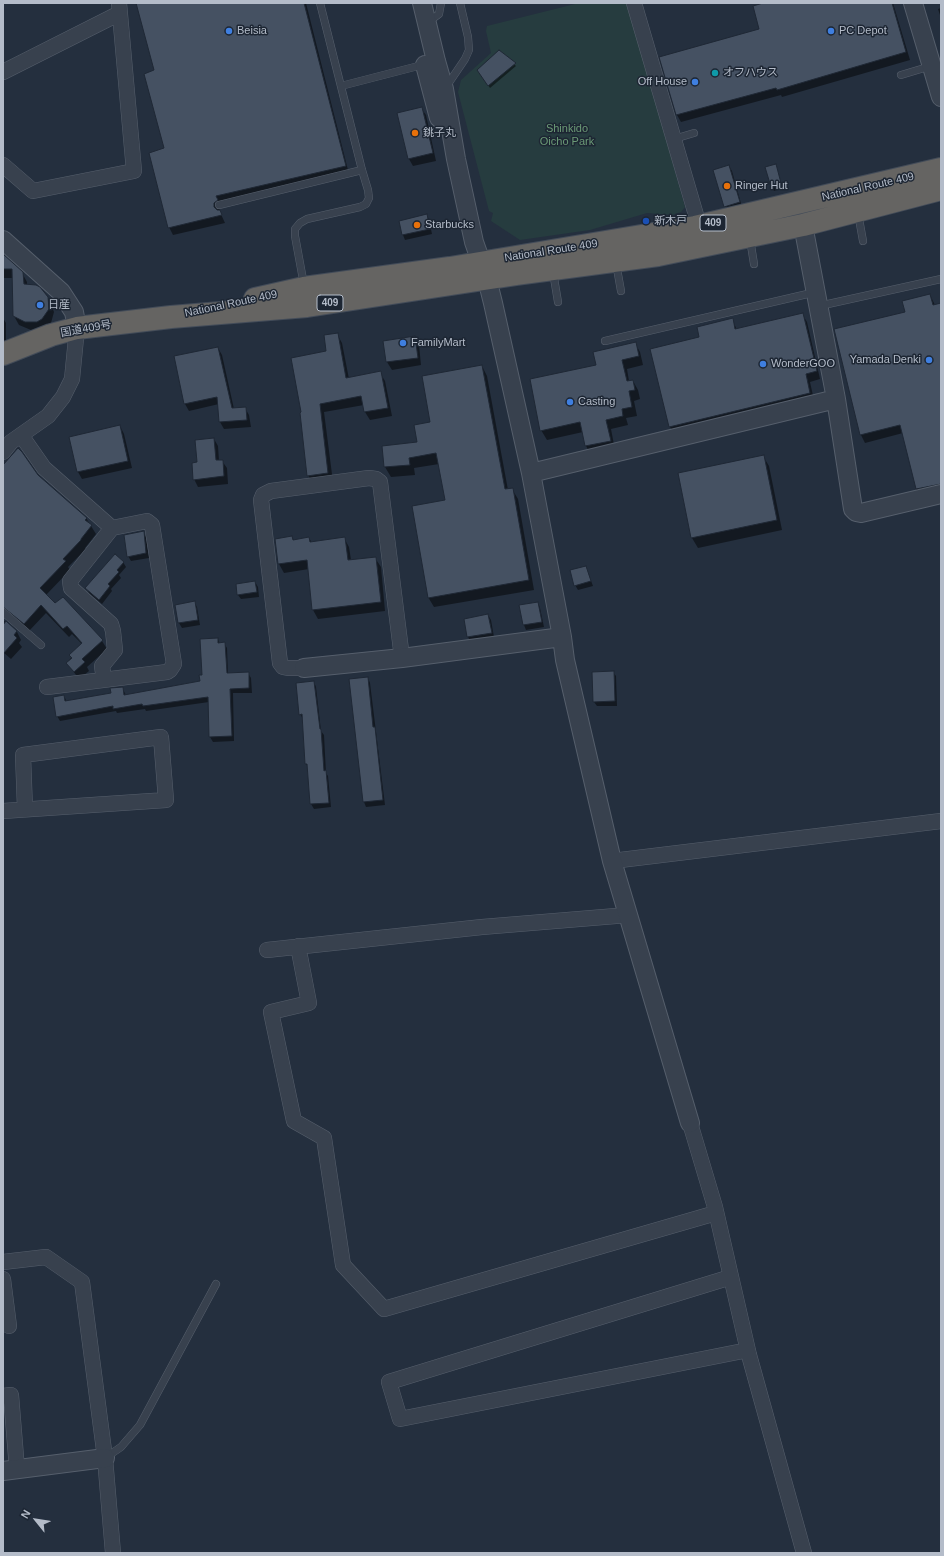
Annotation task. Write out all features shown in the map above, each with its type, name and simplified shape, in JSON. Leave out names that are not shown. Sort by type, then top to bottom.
[{"type":"highway","name":"National Route 409","points":[[171,317],[307,306],[695,227],[805,196],[941,169]]},
{"type":"highway","name":"National Route 409","points":[[171,317],[304,288],[484,271],[553,269],[658,255],[803,225],[941,188]]},
{"type":"highway","name":"国道409号","points":[[3,354],[77,328],[171,317]]},
{"type":"street","points":[[410,3],[430,62],[444,89],[456,158],[474,242],[484,271],[531,473],[562,636],[565,660],[612,861],[716,1213],[748,1350],[804,1553]]},
{"type":"street","points":[[422,3],[427,23],[430,62],[443,135],[456,158]]},
{"type":"street","points":[[634,3],[696,215],[695,227]]},
{"type":"street","points":[[913,3],[936,74],[941,97]]},
{"type":"street","points":[[3,72],[119,8],[134,171],[33,191],[3,165]]},
{"type":"street","points":[[803,225],[836,399],[853,508],[856,512],[861,513],[941,494]]},
{"type":"street","points":[[3,240],[61,292],[74,312],[77,328],[72,379],[63,397],[48,416],[11,442],[3,452]]},
{"type":"street","points":[[531,473],[836,399]]},
{"type":"street","points":[[21,435],[44,468],[112,528]]},
{"type":"street","points":[[402,658],[380,482],[376,479],[369,478],[271,491],[263,495],[261,500],[280,663],[283,667],[304,668],[402,658],[562,636]]},
{"type":"street","points":[[47,687],[104,680],[167,672],[174,664],[152,525],[147,521],[112,528],[70,581],[71,588],[111,624],[115,650],[102,666],[104,680]]},
{"type":"street","points":[[3,811],[166,800],[161,737],[23,755],[25,809]]},
{"type":"street","points":[[612,861],[941,821]]},
{"type":"street","points":[[267,950],[482,927],[628,915]]},
{"type":"street","points":[[298,946],[309,1002],[271,1012],[294,1121],[324,1138],[343,1265],[384,1309],[716,1213]]},
{"type":"street","points":[[3,1262],[46,1257],[82,1282],[105,1458],[113,1553]]},
{"type":"street","points":[[731,1277],[390,1382],[400,1419],[748,1350]]},
{"type":"street","points":[[3,1279],[9,1326]]},
{"type":"street","points":[[3,1396],[11,1395],[10,1470],[105,1458]]},
{"type":"lane","points":[[304,288],[295,229],[300,223],[307,219],[360,207],[366,204],[369,198],[320,3]]},
{"type":"lane","points":[[427,23],[439,14],[441,3]]},
{"type":"lane","points":[[444,89],[465,59],[469,50],[468,37],[460,3]]},
{"type":"lane","points":[[341,86],[430,62]]},
{"type":"lane","points":[[901,75],[936,74]]},
{"type":"lane","points":[[674,139],[694,133]]},
{"type":"lane","points":[[219,205],[362,170]]},
{"type":"lane","points":[[858,211],[863,241]]},
{"type":"lane","points":[[749,237],[754,264]]},
{"type":"lane","points":[[616,261],[621,291]]},
{"type":"lane","points":[[553,269],[558,302]]},
{"type":"lane","points":[[605,341],[817,299],[941,279]]},
{"type":"lane","points":[[3,612],[41,645]]},
{"type":"lane","points":[[105,1458],[121,1447],[140,1425],[216,1284]]},
{"type":"green space","name":"Shinkido Oicho Park","points":[[579,3],[628,3],[685,207],[681,212],[672,215],[647,213],[590,230],[520,240],[491,221],[493,213],[489,211],[458,92],[461,80],[491,53],[486,31],[487,26]]},
{"type":"building","points":[[136,3],[304,3],[346,166],[216,196],[218,200],[214,203],[214,207],[217,210],[220,210],[222,215],[168,228],[149,153],[164,148],[144,74],[154,70]]},
{"type":"building","points":[[763,3],[892,3],[906,52],[777,90],[776,88],[676,115],[659,57],[759,29],[753,6]]},
{"type":"building","points":[[499,50],[516,63],[488,86],[477,70]]},
{"type":"building","points":[[422,107],[433,153],[408,159],[397,113]]},
{"type":"building","points":[[776,164],[781,183],[771,187],[765,167]]},
{"type":"building","name":"Ringer Hut","points":[[729,165],[740,202],[724,207],[713,170]]},
{"type":"building","points":[[427,214],[430,229],[402,235],[399,221]]},
{"type":"building","points":[[3,254],[23,272],[24,284],[36,285],[40,287],[48,297],[49,309],[42,319],[37,322],[25,322],[13,316],[12,269],[3,269]]},
{"type":"building","points":[[930,294],[933,305],[941,303],[941,484],[916,489],[900,425],[860,435],[834,329],[905,312],[902,301]]},
{"type":"building","points":[[803,313],[817,371],[806,374],[810,393],[669,427],[650,349],[699,337],[697,327],[733,318],[735,329]]},
{"type":"building","points":[[338,333],[346,378],[381,371],[388,408],[364,412],[361,396],[320,404],[328,473],[307,476],[301,412],[291,358],[326,351],[324,335]]},
{"type":"building","points":[[415,336],[418,358],[386,362],[383,341]]},
{"type":"building","points":[[636,342],[639,356],[622,360],[627,381],[633,380],[635,390],[629,391],[632,407],[622,409],[623,416],[606,420],[611,441],[585,446],[580,422],[540,431],[530,379],[596,365],[593,352]]},
{"type":"building","points":[[218,347],[232,408],[246,407],[247,420],[219,422],[217,397],[184,404],[174,356]]},
{"type":"building","points":[[482,365],[505,489],[513,488],[529,580],[428,598],[412,506],[445,500],[436,453],[409,458],[410,465],[384,467],[382,446],[417,442],[414,425],[430,422],[422,376]]},
{"type":"building","points":[[120,425],[128,461],[77,472],[69,437]]},
{"type":"building","points":[[214,438],[216,460],[223,460],[224,476],[193,480],[192,463],[197,462],[195,440]]},
{"type":"building","points":[[18,448],[38,475],[87,518],[85,520],[92,525],[81,540],[63,559],[66,561],[40,588],[55,603],[63,597],[103,640],[82,659],[85,662],[74,672],[66,663],[72,658],[69,655],[82,643],[67,626],[63,629],[41,605],[24,624],[3,607],[3,465]]},
{"type":"building","points":[[764,455],[777,520],[691,538],[678,473]]},
{"type":"building","points":[[144,531],[146,553],[127,557],[124,535]]},
{"type":"building","points":[[292,536],[293,540],[309,537],[310,542],[345,537],[348,560],[376,557],[381,602],[312,610],[307,560],[278,564],[275,539]]},
{"type":"building","points":[[115,554],[124,562],[117,570],[119,572],[108,584],[110,586],[99,600],[85,588]]},
{"type":"building","points":[[586,566],[591,581],[574,586],[570,570]]},
{"type":"building","points":[[255,581],[257,592],[237,595],[236,584]]},
{"type":"building","points":[[195,601],[198,620],[178,623],[175,605]]},
{"type":"building","points":[[538,602],[542,622],[523,625],[519,605]]},
{"type":"building","points":[[488,614],[492,633],[467,637],[464,619]]},
{"type":"building","points":[[6,621],[17,631],[14,635],[17,638],[3,654],[3,625]]},
{"type":"building","points":[[218,638],[218,643],[225,642],[227,673],[249,672],[249,688],[230,689],[232,736],[209,737],[208,697],[143,706],[142,704],[113,709],[113,706],[56,717],[53,697],[64,695],[65,701],[111,693],[110,688],[123,687],[124,695],[200,681],[199,675],[202,675],[200,639]]},
{"type":"building","points":[[614,671],[615,701],[593,702],[592,672]]},
{"type":"building","points":[[368,677],[383,800],[363,802],[349,679]]},
{"type":"building","points":[[314,681],[329,803],[310,804],[307,764],[305,764],[302,714],[299,715],[296,683]]},
{"type":"place","name":"Beisia","points":[[229,31]]},
{"type":"place","name":"PC Depot","points":[[831,31]]},
{"type":"place","name":"オフハウス","points":[[715,73]]},
{"type":"place","name":"Off House","points":[[695,82]]},
{"type":"place","name":"銚子丸","points":[[415,133]]},
{"type":"place","name":"Ringer Hut","points":[[727,186]]},
{"type":"place","name":"新木戸","points":[[646,221]]},
{"type":"place","name":"Starbucks","points":[[417,225]]},
{"type":"place","name":"日産","points":[[40,305]]},
{"type":"place","name":"FamilyMart","points":[[403,343]]},
{"type":"place","name":"Yamada Denki","points":[[929,360]]},
{"type":"place","name":"WonderGOO","points":[[763,364]]},
{"type":"place","name":"Casting","points":[[570,402]]}]
